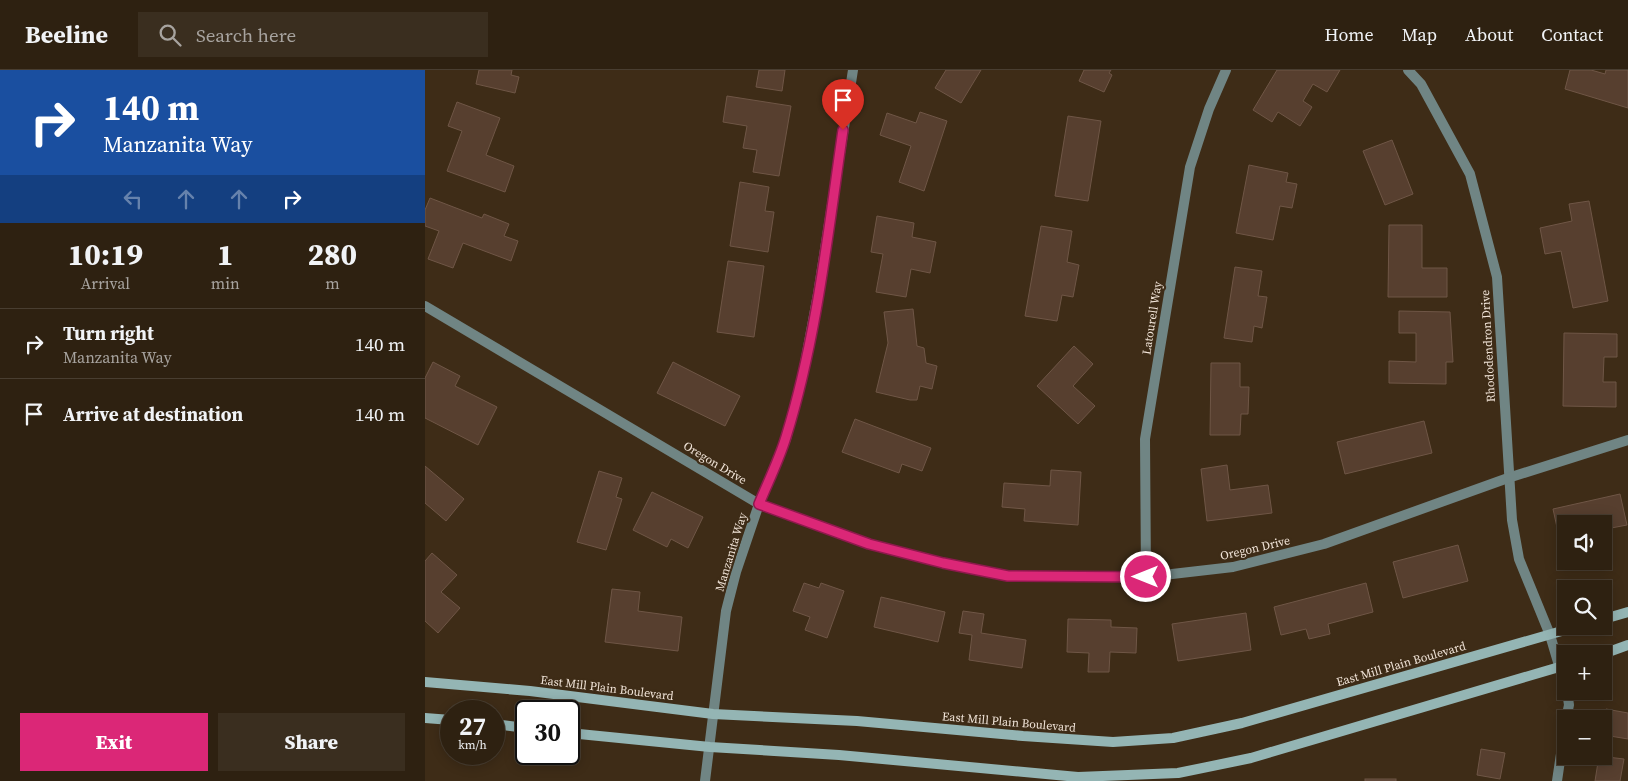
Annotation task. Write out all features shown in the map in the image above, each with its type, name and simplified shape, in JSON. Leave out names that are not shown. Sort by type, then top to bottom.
[{"type":"main road","points":[[1612,617],[1628,612]]},
{"type":"main road","name":"East Mill Plain Boulevard","points":[[425,682],[530,690],[713,714],[857,721],[1113,742],[1173,738],[1242,723],[1557,633]]},
{"type":"main road","points":[[1612,651],[1628,646]]},
{"type":"main road","points":[[580,734],[710,747],[839,755],[1078,777],[1178,773],[1251,758],[1557,668]]},
{"type":"main road","points":[[425,718],[440,719]]},
{"type":"street","name":"Manzanita Way","points":[[705,781],[726,611],[736,572],[759,504],[786,439],[803,374],[818,294],[853,70]]},
{"type":"street","name":"Latourell Way","points":[[1146,577],[1145,439],[1190,167],[1209,109],[1226,70]]},
{"type":"street","name":"Rhododendron Drive","points":[[1408,70],[1421,84],[1470,174],[1497,277],[1512,520],[1519,559],[1557,652]]},
{"type":"street","name":"Oregon Drive","points":[[425,306],[759,504],[869,544],[943,563],[1008,576],[1146,577],[1233,567],[1324,544],[1508,478],[1628,440]]},
{"type":"street","name":"Rhododendron Drive","points":[[1557,781],[1559,765]]},
{"type":"building","points":[[479,70],[512,70],[511,75],[519,77],[515,93],[476,84]]},
{"type":"building","points":[[759,70],[785,70],[782,91],[756,87]]},
{"type":"building","points":[[946,70],[981,70],[961,103],[935,88]]},
{"type":"building","points":[[1084,70],[1111,70],[1109,73],[1112,75],[1104,92],[1079,81]]},
{"type":"building","points":[[1277,70],[1340,70],[1327,92],[1313,84],[1303,101],[1312,107],[1300,126],[1278,112],[1272,122],[1253,110]]},
{"type":"building","points":[[1570,70],[1591,70],[1605,74],[1606,70],[1628,70],[1628,108],[1565,89]]},
{"type":"building","points":[[727,96],[791,106],[779,176],[753,172],[757,150],[743,148],[747,126],[723,122]]},
{"type":"building","points":[[457,102],[500,118],[486,155],[514,166],[505,192],[447,171],[462,131],[448,126]]},
{"type":"building","points":[[920,112],[947,121],[924,191],[899,182],[911,146],[880,135],[887,113],[916,123]]},
{"type":"building","points":[[1068,116],[1101,121],[1088,201],[1055,196]]},
{"type":"building","points":[[1392,140],[1413,194],[1385,205],[1363,151]]},
{"type":"building","points":[[1249,165],[1288,173],[1286,182],[1297,184],[1292,208],[1280,206],[1273,240],[1236,233]]},
{"type":"building","points":[[740,182],[769,187],[765,211],[774,212],[768,252],[730,246]]},
{"type":"building","points":[[430,198],[482,218],[484,214],[509,224],[504,236],[518,241],[511,261],[463,243],[453,268],[428,259],[439,231],[425,226],[425,210]]},
{"type":"building","points":[[1589,201],[1608,301],[1573,308],[1561,251],[1545,254],[1540,228],[1572,221],[1569,204]]},
{"type":"building","points":[[877,216],[914,223],[912,237],[936,242],[930,273],[911,269],[906,297],[876,292],[883,254],[871,252]]},
{"type":"building","points":[[1389,225],[1422,225],[1422,268],[1447,268],[1447,297],[1388,297]]},
{"type":"building","points":[[1041,226],[1072,231],[1067,262],[1079,265],[1073,297],[1062,295],[1057,321],[1025,316]]},
{"type":"building","points":[[728,261],[764,266],[754,337],[717,332]]},
{"type":"building","points":[[1235,267],[1262,271],[1258,296],[1267,297],[1262,328],[1254,326],[1252,342],[1224,338]]},
{"type":"building","points":[[913,309],[917,346],[924,348],[926,363],[937,366],[932,389],[920,386],[917,400],[876,392],[888,343],[884,312]]},
{"type":"building","points":[[1399,311],[1450,312],[1453,362],[1446,362],[1446,384],[1389,383],[1389,361],[1416,362],[1416,333],[1399,333]]},
{"type":"building","points":[[1564,333],[1617,334],[1617,357],[1604,357],[1603,382],[1616,382],[1616,407],[1563,406]]},
{"type":"building","points":[[1074,346],[1093,364],[1073,386],[1095,406],[1078,424],[1037,386]]},
{"type":"building","points":[[433,362],[460,376],[455,386],[497,407],[478,445],[425,418],[425,378]]},
{"type":"building","points":[[673,362],[740,396],[725,426],[657,393]]},
{"type":"building","points":[[1211,363],[1240,363],[1240,387],[1249,387],[1248,414],[1241,414],[1240,435],[1210,435]]},
{"type":"building","points":[[855,419],[931,448],[922,471],[902,464],[899,473],[842,452]]},
{"type":"building","points":[[1424,421],[1432,453],[1345,474],[1337,442]]},
{"type":"building","points":[[1227,465],[1230,490],[1268,485],[1272,513],[1207,521],[1201,469]]},
{"type":"building","points":[[425,466],[464,499],[446,521],[425,503]]},
{"type":"building","points":[[1051,470],[1081,472],[1078,525],[1024,521],[1025,509],[1002,507],[1004,483],[1050,486]]},
{"type":"building","points":[[599,471],[622,478],[616,497],[622,499],[606,550],[577,542]]},
{"type":"building","points":[[652,492],[703,517],[688,548],[671,539],[667,547],[633,530]]},
{"type":"building","points":[[1620,494],[1627,525],[1612,528],[1612,515],[1557,515],[1557,527],[1553,509]]},
{"type":"building","points":[[1458,545],[1468,581],[1403,598],[1393,562]]},
{"type":"building","points":[[432,553],[457,575],[441,592],[460,608],[438,633],[425,621],[425,561]]},
{"type":"building","points":[[804,583],[819,588],[821,583],[844,591],[827,638],[805,630],[810,617],[793,611]]},
{"type":"building","points":[[1366,583],[1373,612],[1328,624],[1330,634],[1309,639],[1306,629],[1281,635],[1274,607]]},
{"type":"building","points":[[612,589],[640,592],[638,611],[682,617],[678,651],[605,642]]},
{"type":"building","points":[[881,597],[945,612],[938,642],[874,627]]},
{"type":"building","points":[[963,611],[984,614],[981,633],[1026,640],[1022,668],[969,660],[972,635],[959,633]]},
{"type":"building","points":[[1246,613],[1251,650],[1178,661],[1172,624]]},
{"type":"building","points":[[1068,619],[1111,620],[1111,627],[1137,628],[1136,653],[1110,652],[1109,672],[1088,672],[1089,653],[1067,652]]},
{"type":"building","points":[[1612,710],[1628,713],[1628,739],[1612,736]]},
{"type":"building","points":[[1481,749],[1505,753],[1500,779],[1477,775]]},
{"type":"building","points":[[1612,758],[1624,759],[1620,781],[1595,781],[1598,765],[1612,765]]},
{"type":"building","points":[[1365,779],[1396,779],[1396,781],[1365,781]]},
{"type":"route","points":[[843,130],[818,294],[803,374],[786,439],[759,504],[869,544],[943,563],[1008,576],[1146,577]]}]
